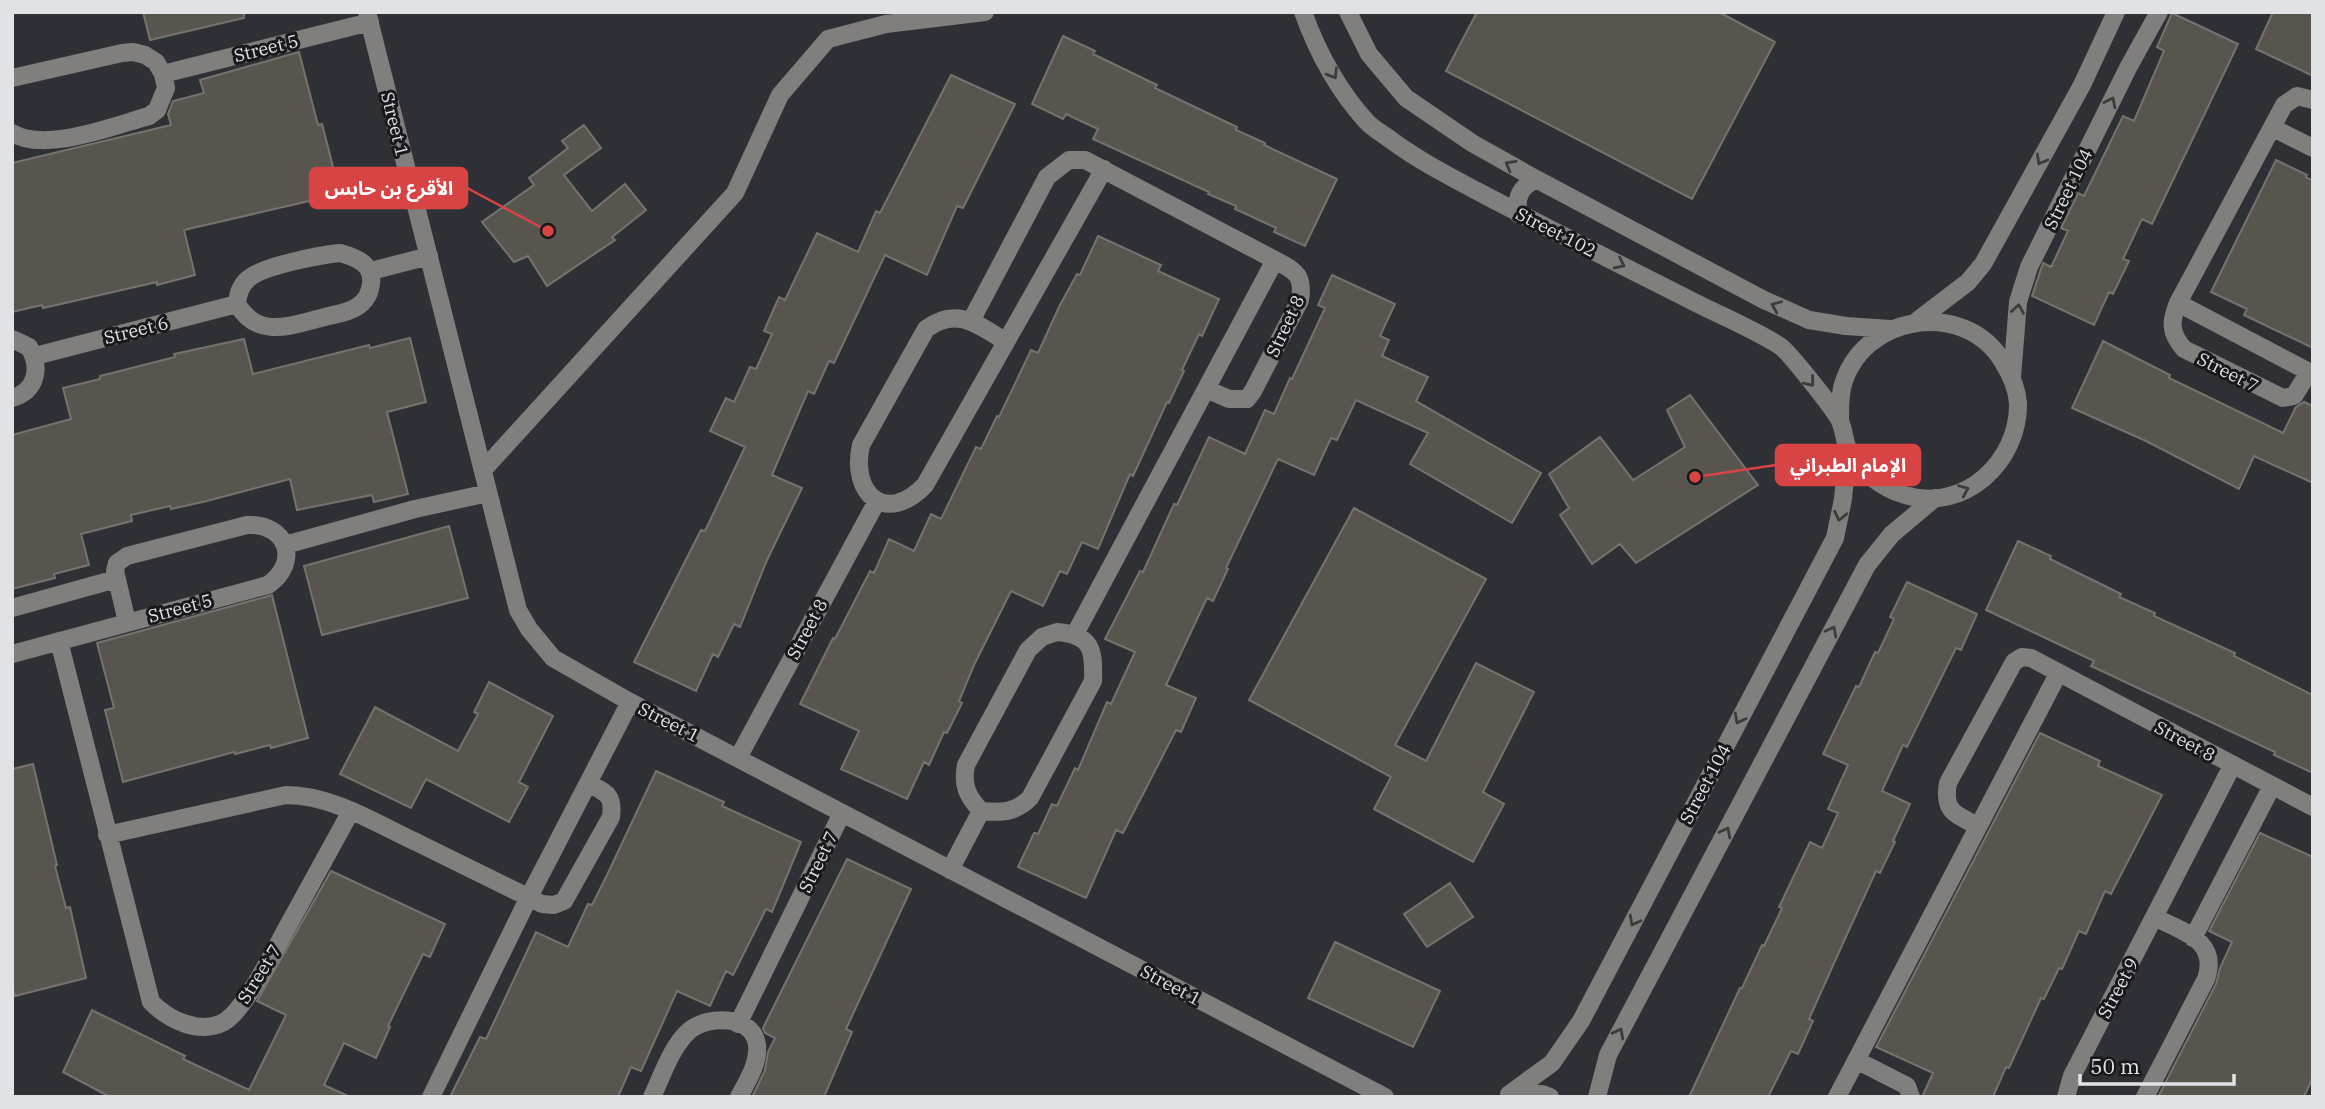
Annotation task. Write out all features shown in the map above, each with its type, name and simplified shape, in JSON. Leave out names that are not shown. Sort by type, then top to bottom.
[{"type":"street","points":[[484,469],[735,193],[780,95],[828,39],[886,24],[985,12]]},
{"type":"street","name":"Street 102","points":[[1303,12],[1332,75],[1367,122],[1420,161],[1518,214],[1782,347],[1840,420]]},
{"type":"street","name":"Street 102","points":[[1348,12],[1369,54],[1406,98],[1472,144],[1764,300],[1809,320],[1890,329]]},
{"type":"street","name":"Street 104","points":[[1917,321],[1968,282],[1983,264],[2082,85],[2116,12]]},
{"type":"street","name":"Street 104","points":[[2012,377],[2018,302],[2029,267],[2129,66],[2159,12]]},
{"type":"street","name":"Street 1","points":[[368,17],[518,610],[529,629],[553,658],[737,758],[1386,1097]]},
{"type":"street","name":"Street 5","points":[[163,74],[368,17]]},
{"type":"street","points":[[12,78],[133,52],[156,62],[163,74],[166,88],[157,110],[149,116],[55,141],[35,142],[12,133]]},
{"type":"street","name":"Street 7","points":[[2178,303],[2311,373],[2294,396],[2283,398],[2184,349],[2171,329],[2172,317],[2178,303],[2284,105],[2304,96],[2313,100]]},
{"type":"street","points":[[2273,128],[2313,148]]},
{"type":"street","name":"Street 8","points":[[971,321],[1047,177],[1069,160],[1085,160],[1294,270],[1300,278],[1300,300],[1247,399],[1236,401],[1206,389]]},
{"type":"street","points":[[1005,341],[971,321],[952,318],[936,321],[926,329],[862,445],[858,461],[860,478],[867,492],[877,501],[903,501],[915,495],[925,485],[1104,169]]},
{"type":"street","points":[[1518,214],[1516,200],[1520,192],[1524,186],[1536,179]]},
{"type":"street","points":[[340,253],[363,262],[371,271],[369,295],[349,311],[338,314],[278,328],[252,322],[237,304],[241,286],[262,270],[340,253]]},
{"type":"street","points":[[371,271],[429,256]]},
{"type":"street","points":[[1075,634],[1275,260]]},
{"type":"street","name":"Street 6","points":[[35,356],[237,304]]},
{"type":"street","points":[[1917,321],[1946,322],[1961,326],[1980,337],[1998,353],[2012,377],[2018,401],[2016,430],[2007,454],[1990,475],[1965,491],[1935,498],[1908,496],[1886,488],[1864,471],[1848,448],[1840,420],[1842,389],[1851,366],[1867,345],[1890,329],[1917,321]]},
{"type":"street","points":[[12,339],[29,347],[35,356],[36,365],[33,384],[29,390],[12,398]]},
{"type":"street","name":"Street 104","points":[[1506,1095],[1552,1063],[1581,1021],[1835,538],[1843,499],[1848,448]]},
{"type":"street","points":[[12,608],[116,579],[117,564],[127,556],[247,525],[271,528],[279,534],[285,545],[415,509],[488,493]]},
{"type":"street","points":[[1597,1097],[1608,1055],[1867,565],[1892,534],[1935,498]]},
{"type":"street","name":"Street 8","points":[[737,758],[877,501]]},
{"type":"street","name":"Street 5","points":[[12,654],[268,585],[278,578],[285,568],[285,545]]},
{"type":"street","name":"Street 5","points":[[116,579],[127,622]]},
{"type":"street","points":[[1056,632],[1075,634],[1090,647],[1093,681],[1030,798],[1020,808],[1008,812],[981,811],[969,798],[964,786],[966,765],[1028,650],[1042,637],[1056,632]]},
{"type":"street","name":"Street 7","points":[[59,641],[151,1002],[178,1021],[197,1027],[214,1026],[227,1021],[256,984],[351,811]]},
{"type":"street","name":"Street 8","points":[[1978,826],[1953,813],[1946,795],[1948,783],[2014,662],[2022,657],[2031,658],[2313,807]]},
{"type":"street","points":[[1837,1097],[2058,674]]},
{"type":"street","points":[[431,1097],[528,897],[631,702]]},
{"type":"street","name":"Street 9","points":[[2066,1097],[2072,1076],[2156,918],[2232,766]]},
{"type":"street","points":[[107,835],[286,795],[312,797],[351,811],[542,904],[554,905],[564,901],[611,817],[612,804],[608,794],[588,783]]},
{"type":"street","points":[[2193,938],[2272,786]]},
{"type":"street","points":[[950,870],[981,811]]},
{"type":"street","name":"Street 7","points":[[738,1024],[842,813]]},
{"type":"street","points":[[2145,1097],[2206,979],[2211,964],[2207,949],[2193,938],[2156,918]]},
{"type":"street","points":[[652,1097],[687,1032],[700,1023],[713,1019],[724,1019],[738,1024],[751,1032],[757,1043],[757,1058],[739,1097]]},
{"type":"street","points":[[1856,1060],[1907,1086],[1912,1097]]},
{"type":"street","points":[[1506,1095],[1542,1094],[1550,1097]]},
{"type":"building","points":[[143,12],[244,12],[244,18],[150,40]]},
{"type":"building","points":[[1477,12],[1719,12],[1775,42],[1692,199],[1446,71]]},
{"type":"building","points":[[2273,12],[2313,12],[2313,76],[2256,49]]},
{"type":"building","points":[[2172,13],[2238,44],[2152,224],[2142,219],[2123,259],[2129,261],[2113,294],[2109,292],[2094,325],[2032,296],[2043,263],[2051,267],[2068,231],[2061,228],[2078,193],[2084,196],[2123,116],[2134,121],[2164,51],[2157,47]]},
{"type":"building","points":[[1063,36],[1157,85],[1155,88],[1237,127],[1236,130],[1265,143],[1264,145],[1337,179],[1305,246],[1274,232],[1276,228],[1235,209],[1236,206],[1208,194],[1209,192],[1093,139],[1098,129],[1066,114],[1063,119],[1032,104]]},
{"type":"building","points":[[299,52],[318,125],[322,124],[340,194],[184,230],[195,275],[157,285],[157,282],[43,308],[42,305],[12,312],[12,163],[171,125],[168,114],[173,101],[204,93],[200,80]]},
{"type":"building","points":[[951,75],[1015,104],[963,208],[957,206],[927,275],[885,255],[834,363],[829,361],[814,394],[808,391],[772,475],[802,488],[767,560],[740,627],[734,624],[718,657],[713,654],[696,691],[634,662],[701,530],[705,531],[745,447],[710,431],[726,398],[734,402],[750,367],[756,369],[772,334],[764,331],[779,297],[785,300],[817,233],[858,252],[876,211],[880,213]]},
{"type":"building","points":[[584,125],[601,148],[564,175],[592,211],[625,184],[646,210],[612,237],[615,240],[547,286],[528,256],[514,262],[482,222],[534,185],[529,178],[568,148],[562,141]]},
{"type":"building","points":[[2276,160],[2307,175],[2306,177],[2313,181],[2313,348],[2244,315],[2247,309],[2211,292]]},
{"type":"building","points":[[1098,236],[1161,265],[1158,271],[1219,299],[1202,336],[1199,334],[1133,476],[1130,474],[1098,549],[1082,542],[1067,574],[1060,571],[1043,606],[1011,591],[974,665],[959,701],[962,703],[947,733],[944,732],[929,765],[924,762],[907,799],[841,769],[859,731],[800,704],[870,571],[874,573],[889,539],[914,551],[931,514],[941,519],[976,447],[981,449],[1031,350],[1038,353],[1059,307],[1077,274],[1080,275]]},
{"type":"building","points":[[1332,275],[1395,304],[1380,336],[1389,340],[1382,356],[1428,377],[1416,401],[1541,473],[1512,523],[1410,464],[1428,433],[1356,400],[1337,440],[1331,438],[1314,475],[1278,459],[1213,601],[1207,598],[1166,685],[1196,698],[1181,732],[1176,730],[1123,833],[1116,830],[1086,898],[1018,867],[1034,833],[1038,834],[1052,804],[1057,806],[1075,768],[1078,770],[1107,702],[1111,704],[1135,652],[1105,639],[1140,571],[1143,572],[1209,437],[1245,454],[1265,410],[1274,414],[1290,378],[1292,379],[1325,308],[1318,305]]},
{"type":"building","points":[[410,338],[426,402],[387,412],[408,494],[374,502],[372,495],[297,510],[290,479],[207,501],[131,515],[132,521],[81,534],[89,565],[54,574],[55,578],[12,589],[12,435],[71,419],[63,388],[175,357],[174,354],[244,339],[253,374],[369,345],[370,348]]},
{"type":"building","points":[[2103,341],[2170,375],[2169,378],[2283,433],[2296,407],[2304,402],[2313,406],[2313,483],[2254,456],[2239,489],[2146,441],[2072,408]]},
{"type":"building","points":[[1690,395],[1758,485],[1636,563],[1620,544],[1592,564],[1560,515],[1569,508],[1549,474],[1600,437],[1633,480],[1685,447],[1667,410]]},
{"type":"building","points":[[1354,508],[1486,579],[1395,745],[1426,761],[1476,663],[1534,692],[1483,792],[1504,804],[1473,862],[1374,809],[1391,777],[1249,700]]},
{"type":"building","points":[[449,526],[468,598],[322,635],[304,566]]},
{"type":"building","points":[[2018,541],[2121,594],[2119,597],[2155,613],[2154,616],[2235,653],[2234,656],[2313,695],[2313,773],[2274,755],[2275,752],[2091,666],[2094,661],[1986,610]]},
{"type":"building","points":[[1907,582],[1977,614],[1961,650],[1956,648],[1907,747],[1903,745],[1882,791],[1910,804],[1893,841],[1895,842],[1880,873],[1876,871],[1809,1019],[1813,1021],[1798,1054],[1791,1051],[1768,1097],[1689,1097],[1740,988],[1762,945],[1764,946],[1810,842],[1822,848],[1838,813],[1828,809],[1848,765],[1823,754],[1856,686],[1859,687],[1875,652],[1878,653],[1894,619],[1890,617]]},
{"type":"building","points":[[272,595],[308,738],[271,748],[270,745],[235,754],[234,752],[123,782],[105,710],[114,708],[97,643]]},
{"type":"building","points":[[489,682],[553,716],[519,782],[528,787],[509,822],[426,779],[411,808],[340,774],[375,707],[458,751],[478,714],[474,712]]},
{"type":"building","points":[[2040,733],[2100,761],[2098,766],[2162,795],[2111,894],[2105,891],[2086,934],[2079,931],[2062,969],[2059,968],[2044,999],[2041,998],[1993,1097],[1922,1097],[1933,1073],[1876,1047]]},
{"type":"building","points":[[33,764],[57,865],[55,866],[66,908],[70,907],[86,978],[15,996],[12,987],[12,769]]},
{"type":"building","points":[[656,771],[724,802],[722,806],[801,842],[772,912],[766,909],[733,975],[726,971],[710,1006],[677,991],[641,1071],[631,1067],[618,1097],[450,1097],[480,1037],[486,1039],[536,932],[568,947],[588,904],[592,905],[607,875]]},
{"type":"building","points":[[2260,833],[2313,857],[2313,1077],[2304,1097],[2158,1097],[2216,984],[2232,942],[2209,931]]},
{"type":"building","points":[[847,859],[911,889],[846,1029],[852,1032],[824,1097],[752,1097],[765,1070],[768,1052],[775,1038],[765,1033],[763,1028]]},
{"type":"building","points":[[331,871],[445,924],[430,957],[423,954],[388,1026],[390,1027],[376,1058],[344,1043],[324,1085],[350,1097],[110,1097],[63,1072],[92,1010],[185,1056],[183,1059],[249,1090],[286,1015],[257,1001]]},
{"type":"building","points":[[1450,883],[1473,917],[1427,947],[1404,914]]},
{"type":"building","points":[[1335,942],[1440,991],[1413,1047],[1308,998]]},
{"type":"place","name":"الأقرع بن حابس","points":[[548,231]]},
{"type":"place","name":"الإمام الطبراني","points":[[1695,477]]}]
